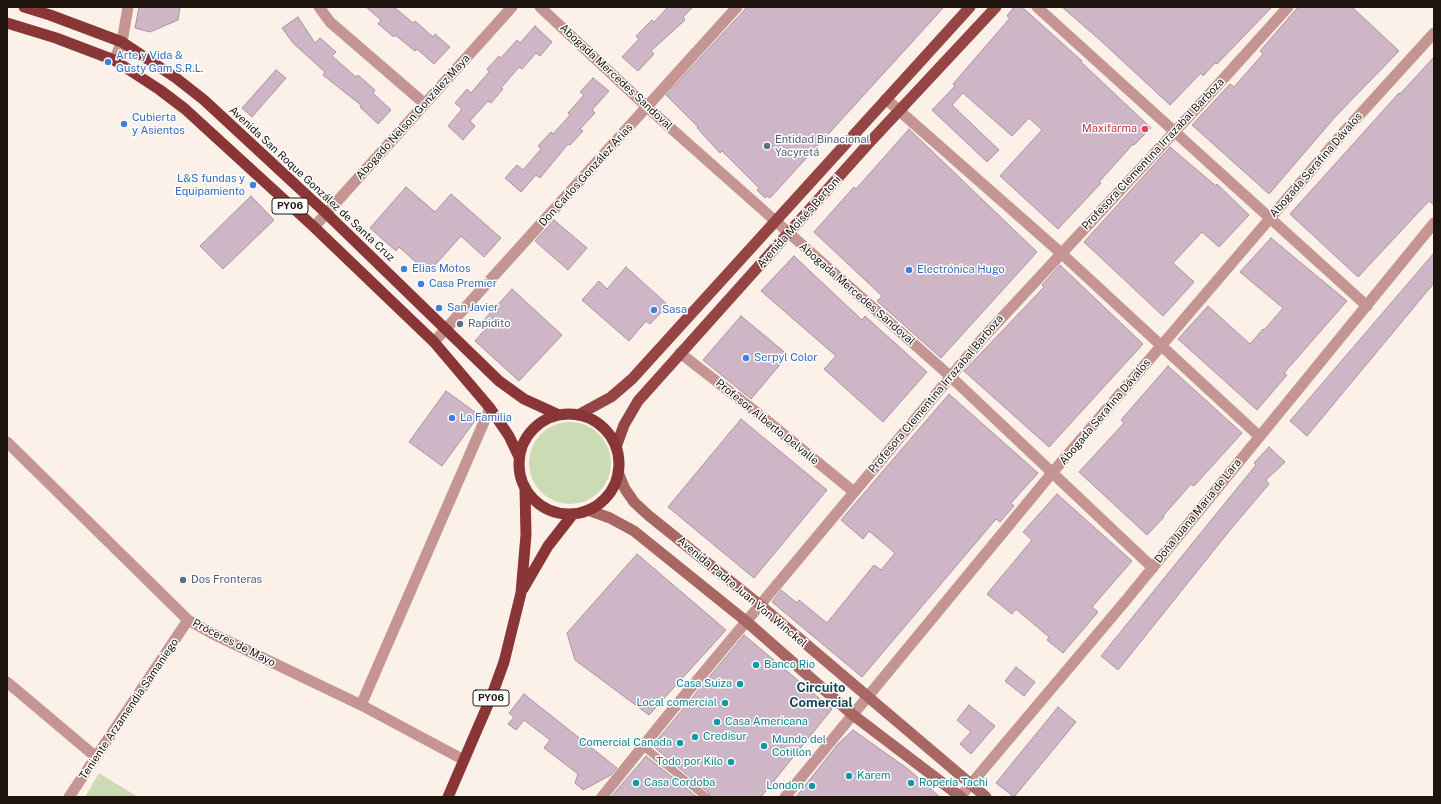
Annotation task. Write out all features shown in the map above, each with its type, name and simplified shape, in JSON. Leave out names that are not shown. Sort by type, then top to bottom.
[{"type":"highway","name":"Avenida San Roque González de Santa Cruz","points":[[24,7],[50,15],[122,42],[169,73],[204,100],[326,213],[510,391],[559,415]]},
{"type":"highway","name":"PY06","points":[[7,23],[56,38],[114,60],[160,90],[185,109],[314,227],[434,342],[490,408],[509,436],[519,457],[520,474],[525,489],[526,535],[521,593],[504,662],[492,695],[448,797]]},
{"type":"highway","name":"PY06","points":[[519,457],[526,438],[535,428],[546,420],[559,415],[578,415],[590,419],[602,426],[616,447],[619,460],[618,472],[611,492],[601,503],[588,510],[573,514],[556,513],[542,506],[525,489]]},
{"type":"highway","name":"PY06","points":[[521,593],[548,546],[573,514]]},
{"type":"main road","name":"Avenida Moisés Bertoni","points":[[578,415],[611,397],[632,379],[970,7]]},
{"type":"main road","name":"Avenida Moisés Bertoni","points":[[616,447],[630,413],[680,353],[900,110],[996,7]]},
{"type":"main road","name":"Avenida Padre Juan Von Winckel","points":[[618,472],[625,489],[643,511],[760,605],[867,698],[986,797]]},
{"type":"main road","name":"Avenida Padre Juan Von Winckel","points":[[588,510],[610,518],[634,531],[747,622],[853,715],[960,797]]},
{"type":"street","points":[[114,60],[122,42],[128,7]]},
{"type":"street","points":[[319,7],[330,22],[425,104]]},
{"type":"street","name":"Abogado Nelson González Maya","points":[[314,227],[512,7]]},
{"type":"street","name":"Abogada Mercedes Sandoval","points":[[540,7],[647,107],[950,376],[1153,568]]},
{"type":"street","name":"Don Carlos González Arias","points":[[434,342],[737,7]]},
{"type":"street","points":[[1037,7],[1367,306]]},
{"type":"street","name":"Profesora Clementina Irrazabal Barboza","points":[[602,797],[950,376],[1061,253],[1175,132],[1288,7]]},
{"type":"street","name":"Abogada Serafina Dávalos","points":[[785,797],[1052,473],[1342,133],[1434,33]]},
{"type":"street","points":[[886,99],[1061,253],[1259,436]]},
{"type":"street","name":"Doña Juana María de Lara","points":[[960,797],[1153,568],[1434,223]]},
{"type":"street","name":"Profesor Alberto Delvalle","points":[[680,353],[760,415],[854,492]]},
{"type":"street","points":[[361,705],[490,408]]},
{"type":"street","name":"Próceres de Mayo","points":[[7,442],[188,620],[213,634],[361,705],[464,760]]},
{"type":"street","name":"Teniente Arzamendia Samaniego","points":[[69,797],[188,620]]},
{"type":"street","points":[[8,685],[96,758]]},
{"type":"street","points":[[643,746],[706,797]]},
{"type":"green space","points":[[570,422],[586,425],[599,434],[608,447],[611,463],[608,479],[599,492],[586,501],[570,504],[554,501],[541,492],[532,479],[529,463],[532,447],[541,434],[554,425]]},
{"type":"green space","points":[[99,773],[138,797],[85,797]]},
{"type":"building","points":[[139,7],[180,7],[178,20],[150,32],[135,28]]},
{"type":"building","points":[[366,7],[394,7],[413,23],[415,21],[433,37],[435,34],[450,47],[434,64],[417,49],[415,51],[378,24],[381,20]]},
{"type":"building","points":[[668,7],[693,7],[683,17],[685,20],[651,51],[654,54],[638,71],[622,57],[639,39],[636,36],[652,20],[654,22]]},
{"type":"building","name":"Entidad Binacional Yacyretá","points":[[747,7],[944,7],[770,198],[767,196],[765,198],[757,190],[759,188],[722,151],[720,153],[697,128],[698,127],[666,95]]},
{"type":"building","points":[[1014,7],[1022,7],[1082,61],[1081,62],[1151,128],[1134,145],[1133,144],[1099,182],[1101,183],[1058,229],[1000,176],[1042,130],[1029,118],[1012,136],[963,93],[952,105],[999,150],[987,162],[932,110],[955,86],[953,84],[1010,18],[1007,16]]},
{"type":"building","points":[[1062,7],[1272,7],[1217,64],[1215,63],[1203,76],[1201,73],[1170,105]]},
{"type":"building","points":[[1298,7],[1352,7],[1399,51],[1335,117],[1269,194],[1192,125],[1230,84],[1234,87],[1263,54],[1260,51]]},
{"type":"building","points":[[298,17],[315,43],[320,38],[336,52],[332,56],[356,77],[358,75],[375,90],[373,93],[391,110],[378,124],[360,107],[362,106],[323,75],[325,72],[293,43],[282,28]]},
{"type":"building","points":[[535,26],[552,42],[540,56],[536,53],[522,69],[519,67],[501,88],[503,89],[491,103],[488,101],[470,121],[475,126],[463,140],[448,126],[462,109],[455,103],[467,89],[471,93],[489,72],[487,69],[499,56],[501,58],[517,40],[520,43]]},
{"type":"building","points":[[1434,57],[1434,205],[1429,201],[1358,277],[1290,214],[1399,93],[1400,94]]},
{"type":"building","points":[[276,70],[286,78],[252,117],[242,108]]},
{"type":"building","points":[[593,78],[609,91],[592,110],[595,113],[580,129],[583,131],[570,145],[568,144],[540,178],[536,175],[521,192],[505,178],[517,165],[523,170],[541,149],[538,146],[551,132],[553,134],[570,115],[568,113],[584,95],[580,92]]},
{"type":"building","points":[[909,129],[1037,252],[941,358],[877,301],[882,296],[814,232],[854,187],[856,189]]},
{"type":"building","points":[[1170,147],[1216,186],[1217,184],[1249,215],[1219,247],[1202,232],[1173,263],[1194,282],[1163,316],[1084,242]]},
{"type":"building","points":[[406,187],[435,212],[451,194],[501,238],[484,257],[461,236],[428,273],[399,247],[396,251],[370,228]]},
{"type":"building","points":[[251,196],[274,220],[223,269],[200,246]]},
{"type":"building","points":[[554,220],[587,248],[568,270],[535,241]]},
{"type":"building","points":[[1271,238],[1347,301],[1284,373],[1287,375],[1257,410],[1178,339],[1208,306],[1250,344],[1263,329],[1264,330],[1283,308],[1240,272]]},
{"type":"building","points":[[1434,253],[1434,283],[1307,436],[1290,421]]},
{"type":"building","points":[[794,256],[862,320],[865,316],[927,372],[883,422],[824,369],[836,356],[761,291]]},
{"type":"building","points":[[1060,265],[1143,344],[1049,447],[964,371],[1044,287],[1042,285]]},
{"type":"building","points":[[626,267],[668,305],[650,324],[646,321],[629,341],[582,300],[599,281],[607,289]]},
{"type":"building","points":[[512,289],[562,335],[519,381],[475,341],[488,326],[483,321]]},
{"type":"building","name":"Serpyl Color","points":[[741,316],[788,355],[751,399],[703,360]]},
{"type":"building","points":[[1168,366],[1242,433],[1194,486],[1191,484],[1147,535],[1079,472],[1124,423],[1121,420]]},
{"type":"building","points":[[446,391],[479,415],[442,466],[409,442]]},
{"type":"building","points":[[949,394],[1038,473],[1011,503],[1014,506],[1000,522],[996,519],[862,677],[772,602],[781,590],[797,603],[799,600],[827,623],[874,565],[881,570],[895,553],[869,531],[863,539],[841,520]]},
{"type":"building","points":[[741,419],[827,490],[754,578],[668,507]]},
{"type":"building","points":[[1269,447],[1285,462],[1266,480],[1269,484],[1230,530],[1118,670],[1101,656],[1256,465],[1254,463]]},
{"type":"building","points":[[1057,494],[1132,561],[1092,607],[1098,612],[1063,653],[1047,640],[1049,637],[1016,609],[1012,614],[987,594],[1032,540],[1023,532]]},
{"type":"building","points":[[637,554],[726,630],[649,715],[575,660],[567,633]]},
{"type":"building","points":[[744,635],[832,709],[761,797],[711,797],[709,793],[654,747],[654,744]]},
{"type":"building","points":[[1016,667],[1035,682],[1024,696],[1005,681]]},
{"type":"building","points":[[524,694],[617,768],[611,775],[583,790],[575,783],[578,774],[544,748],[550,740],[524,720],[516,730],[508,724],[514,717],[509,713]]},
{"type":"building","points":[[969,705],[995,726],[971,754],[960,744],[971,732],[957,720]]},
{"type":"building","points":[[1058,707],[1076,722],[1014,797],[996,783]]},
{"type":"building","points":[[853,730],[908,769],[940,797],[796,797],[838,744]]},
{"type":"building","points":[[646,756],[697,797],[611,797]]},
{"type":"place","name":"Arte y Vida & Gusty Gam S.R.L.","points":[[108,62]]},
{"type":"place","name":"Cubierta y Asientos","points":[[124,124]]},
{"type":"place","name":"Maxifarma","points":[[1145,129]]},
{"type":"place","name":"Entidad Binacional Yacyretá","points":[[767,146]]},
{"type":"place","name":"L&S fundas y Equipamiento","points":[[253,185]]},
{"type":"place","name":"Elias Motos","points":[[404,269]]},
{"type":"place","name":"Electrónica Hugo","points":[[909,270]]},
{"type":"place","name":"Casa Premier","points":[[421,284]]},
{"type":"place","name":"San Javier","points":[[439,308]]},
{"type":"place","name":"Sasa","points":[[654,310]]},
{"type":"place","name":"Rapidito","points":[[460,324]]},
{"type":"place","name":"Serpyl Color","points":[[746,358]]},
{"type":"place","name":"La Familia","points":[[452,418]]},
{"type":"place","name":"Dos Fronteras","points":[[183,580]]},
{"type":"place","name":"Banco Rio","points":[[756,665]]},
{"type":"place","name":"Casa Suiza","points":[[740,684]]},
{"type":"place","name":"Local comercial","points":[[725,703]]},
{"type":"place","name":"Casa Americana","points":[[717,722]]},
{"type":"place","name":"Credisur","points":[[695,737]]},
{"type":"place","name":"Comercial Canada","points":[[680,743]]},
{"type":"place","name":"Mundo del Cotillon","points":[[764,746]]},
{"type":"place","name":"Todo por Kilo","points":[[731,762]]},
{"type":"place","name":"Karem","points":[[849,776]]},
{"type":"place","name":"Casa Cordoba","points":[[636,783]]},
{"type":"place","name":"Ropería Tachi","points":[[911,783]]},
{"type":"place","name":"London","points":[[812,786]]},
{"type":"district","name":"Circuito Comercial","points":[[821,696]]}]
